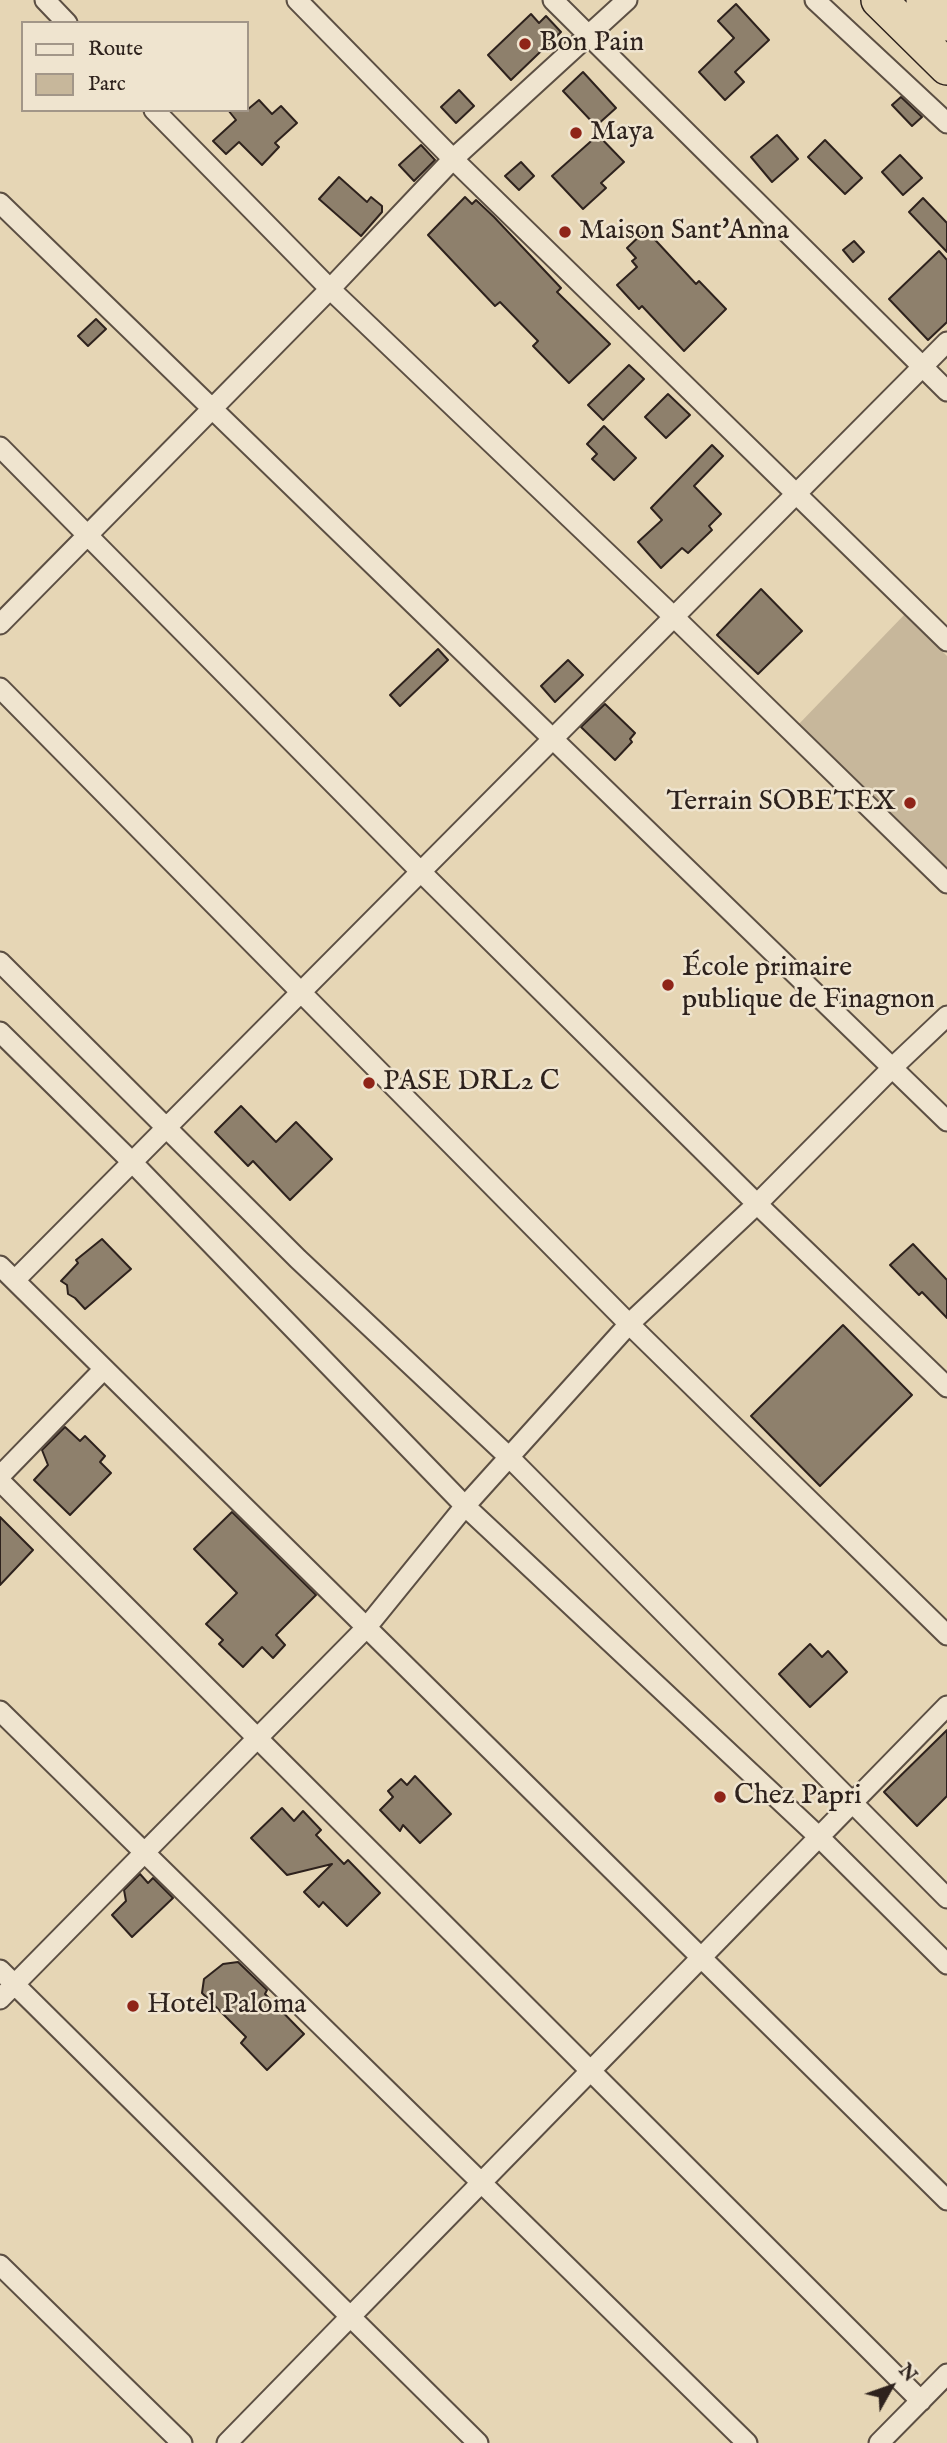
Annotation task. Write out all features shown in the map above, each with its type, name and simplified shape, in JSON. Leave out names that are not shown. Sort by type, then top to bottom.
[{"type":"highway","points":[[879,0],[947,66]]},
{"type":"highway","points":[[923,0],[947,23]]},
{"type":"street","points":[[45,0],[65,21]]},
{"type":"street","points":[[297,0],[453,159],[947,641]]},
{"type":"street","points":[[553,0],[947,391]]},
{"type":"street","points":[[0,624],[330,289],[453,159],[627,0]]},
{"type":"street","points":[[814,0],[947,123]]},
{"type":"street","points":[[156,112],[330,289],[674,617],[947,883]]},
{"type":"street","points":[[0,203],[947,1121]]},
{"type":"street","points":[[15,1280],[947,342]]},
{"type":"street","points":[[0,447],[421,872],[757,1204],[947,1387]]},
{"type":"street","points":[[0,688],[629,1324],[947,1635]]},
{"type":"street","points":[[0,962],[298,1259],[510,1458],[947,1898]]},
{"type":"street","points":[[0,1999],[366,1628],[465,1506],[629,1324],[757,1204],[947,1016]]},
{"type":"street","points":[[0,1032],[132,1162],[465,1506],[819,1838],[947,1964]]},
{"type":"street","points":[[0,1266],[947,2200]]},
{"type":"street","points":[[103,1370],[0,1478],[921,2401]]},
{"type":"street","points":[[227,2443],[947,1706]]},
{"type":"street","points":[[0,1710],[747,2443]]},
{"type":"street","points":[[0,1970],[478,2443]]},
{"type":"street","points":[[0,2265],[182,2443]]},
{"type":"street","points":[[879,2443],[947,2374]]},
{"type":"green space","name":"Terrain SOBETEX","points":[[905,614],[947,656],[947,881],[797,726]]},
{"type":"building","points":[[736,4],[769,40],[735,72],[744,82],[725,100],[699,72],[734,38],[718,21]]},
{"type":"building","name":"Bon Pain","points":[[531,14],[539,23],[546,16],[561,32],[511,80],[488,55]]},
{"type":"building","points":[[583,72],[616,108],[596,126],[563,91]]},
{"type":"building","points":[[459,90],[474,106],[456,123],[441,107]]},
{"type":"building","points":[[901,97],[922,117],[912,126],[892,105]]},
{"type":"building","points":[[259,100],[272,114],[281,106],[297,123],[275,143],[279,147],[262,165],[239,142],[226,154],[213,141],[236,120],[230,112],[248,112]]},
{"type":"building","points":[[598,135],[624,162],[601,183],[606,188],[583,209],[552,176]]},
{"type":"building","points":[[777,135],[798,159],[772,182],[751,157]]},
{"type":"building","points":[[825,140],[862,178],[845,194],[808,157]]},
{"type":"building","points":[[421,145],[435,160],[414,181],[399,165]]},
{"type":"building","points":[[900,155],[922,178],[903,195],[882,172]]},
{"type":"building","points":[[521,162],[534,176],[519,190],[505,176]]},
{"type":"building","points":[[339,177],[367,202],[371,197],[382,206],[382,212],[361,236],[319,199]]},
{"type":"building","points":[[465,197],[472,204],[476,200],[494,217],[561,288],[557,292],[610,344],[569,383],[533,346],[538,341],[500,302],[495,306],[428,235]]},
{"type":"building","points":[[923,198],[947,223],[947,252],[909,212]]},
{"type":"building","points":[[646,230],[696,284],[699,281],[726,309],[684,351],[642,306],[639,309],[617,285],[637,267],[632,261],[636,258],[627,248]]},
{"type":"building","points":[[854,241],[864,252],[853,262],[843,250]]},
{"type":"building","points":[[939,251],[947,260],[947,322],[928,340],[889,299]]},
{"type":"building","points":[[96,319],[106,329],[88,346],[78,336]]},
{"type":"building","points":[[629,365],[644,379],[603,420],[588,405]]},
{"type":"building","points":[[668,394],[690,415],[666,438],[645,417]]},
{"type":"building","points":[[604,426],[636,458],[614,480],[592,459],[597,454],[587,444]]},
{"type":"building","points":[[712,445],[723,456],[694,486],[721,514],[709,526],[712,530],[688,553],[682,548],[661,568],[638,542],[662,520],[651,508]]},
{"type":"building","points":[[761,589],[802,631],[758,674],[717,635]]},
{"type":"building","points":[[438,649],[448,660],[400,706],[390,695]]},
{"type":"building","points":[[568,660],[583,675],[555,702],[541,686]]},
{"type":"building","points":[[605,704],[635,733],[630,739],[632,742],[615,760],[581,727]]},
{"type":"building","points":[[241,1106],[276,1142],[296,1122],[332,1159],[290,1200],[253,1161],[248,1166],[215,1132]]},
{"type":"building","points":[[102,1239],[131,1269],[85,1309],[68,1294],[67,1285],[61,1281],[78,1263],[76,1260]]},
{"type":"building","points":[[913,1244],[947,1280],[947,1318],[922,1292],[919,1295],[890,1265]]},
{"type":"building","points":[[843,1325],[912,1395],[820,1486],[751,1416]]},
{"type":"building","points":[[65,1427],[80,1441],[85,1436],[105,1456],[100,1462],[111,1473],[70,1515],[34,1480],[48,1465],[42,1450]]},
{"type":"building","points":[[232,1512],[316,1595],[276,1635],[285,1645],[273,1658],[262,1647],[243,1667],[219,1644],[223,1640],[206,1624],[237,1593],[194,1549]]},
{"type":"building","points":[[0,1517],[33,1550],[0,1585]]},
{"type":"building","points":[[810,1644],[822,1657],[828,1651],[847,1672],[810,1707],[779,1674]]},
{"type":"building","points":[[947,1730],[947,1796],[917,1826],[884,1792]]},
{"type":"building","points":[[415,1776],[451,1814],[420,1843],[403,1825],[400,1831],[380,1810],[393,1797],[388,1791],[401,1779],[407,1785]]},
{"type":"building","points":[[282,1808],[294,1821],[303,1811],[321,1830],[316,1835],[344,1864],[348,1860],[380,1893],[347,1926],[323,1902],[319,1907],[304,1892],[332,1864],[287,1875],[251,1838]]},
{"type":"building","points":[[140,1874],[148,1883],[153,1878],[173,1898],[132,1937],[112,1915],[126,1901],[124,1890]]},
{"type":"building","points":[[238,1962],[267,1990],[265,1994],[304,2034],[267,2070],[241,2043],[246,2037],[202,1993],[204,1979],[223,1964]]},
{"type":"place","name":"Bon Pain","points":[[525,44]]},
{"type":"place","name":"Maya","points":[[576,133]]},
{"type":"place","name":"Maison Sant'Anna","points":[[565,232]]},
{"type":"place","name":"Terrain SOBETEX","points":[[910,803]]},
{"type":"place","name":"École primaire publique de Finagnon","points":[[668,985]]},
{"type":"place","name":"PASE DRL2 C","points":[[369,1083]]},
{"type":"place","name":"Chez Papri","points":[[720,1797]]},
{"type":"place","name":"Hotel Paloma","points":[[133,2006]]}]
